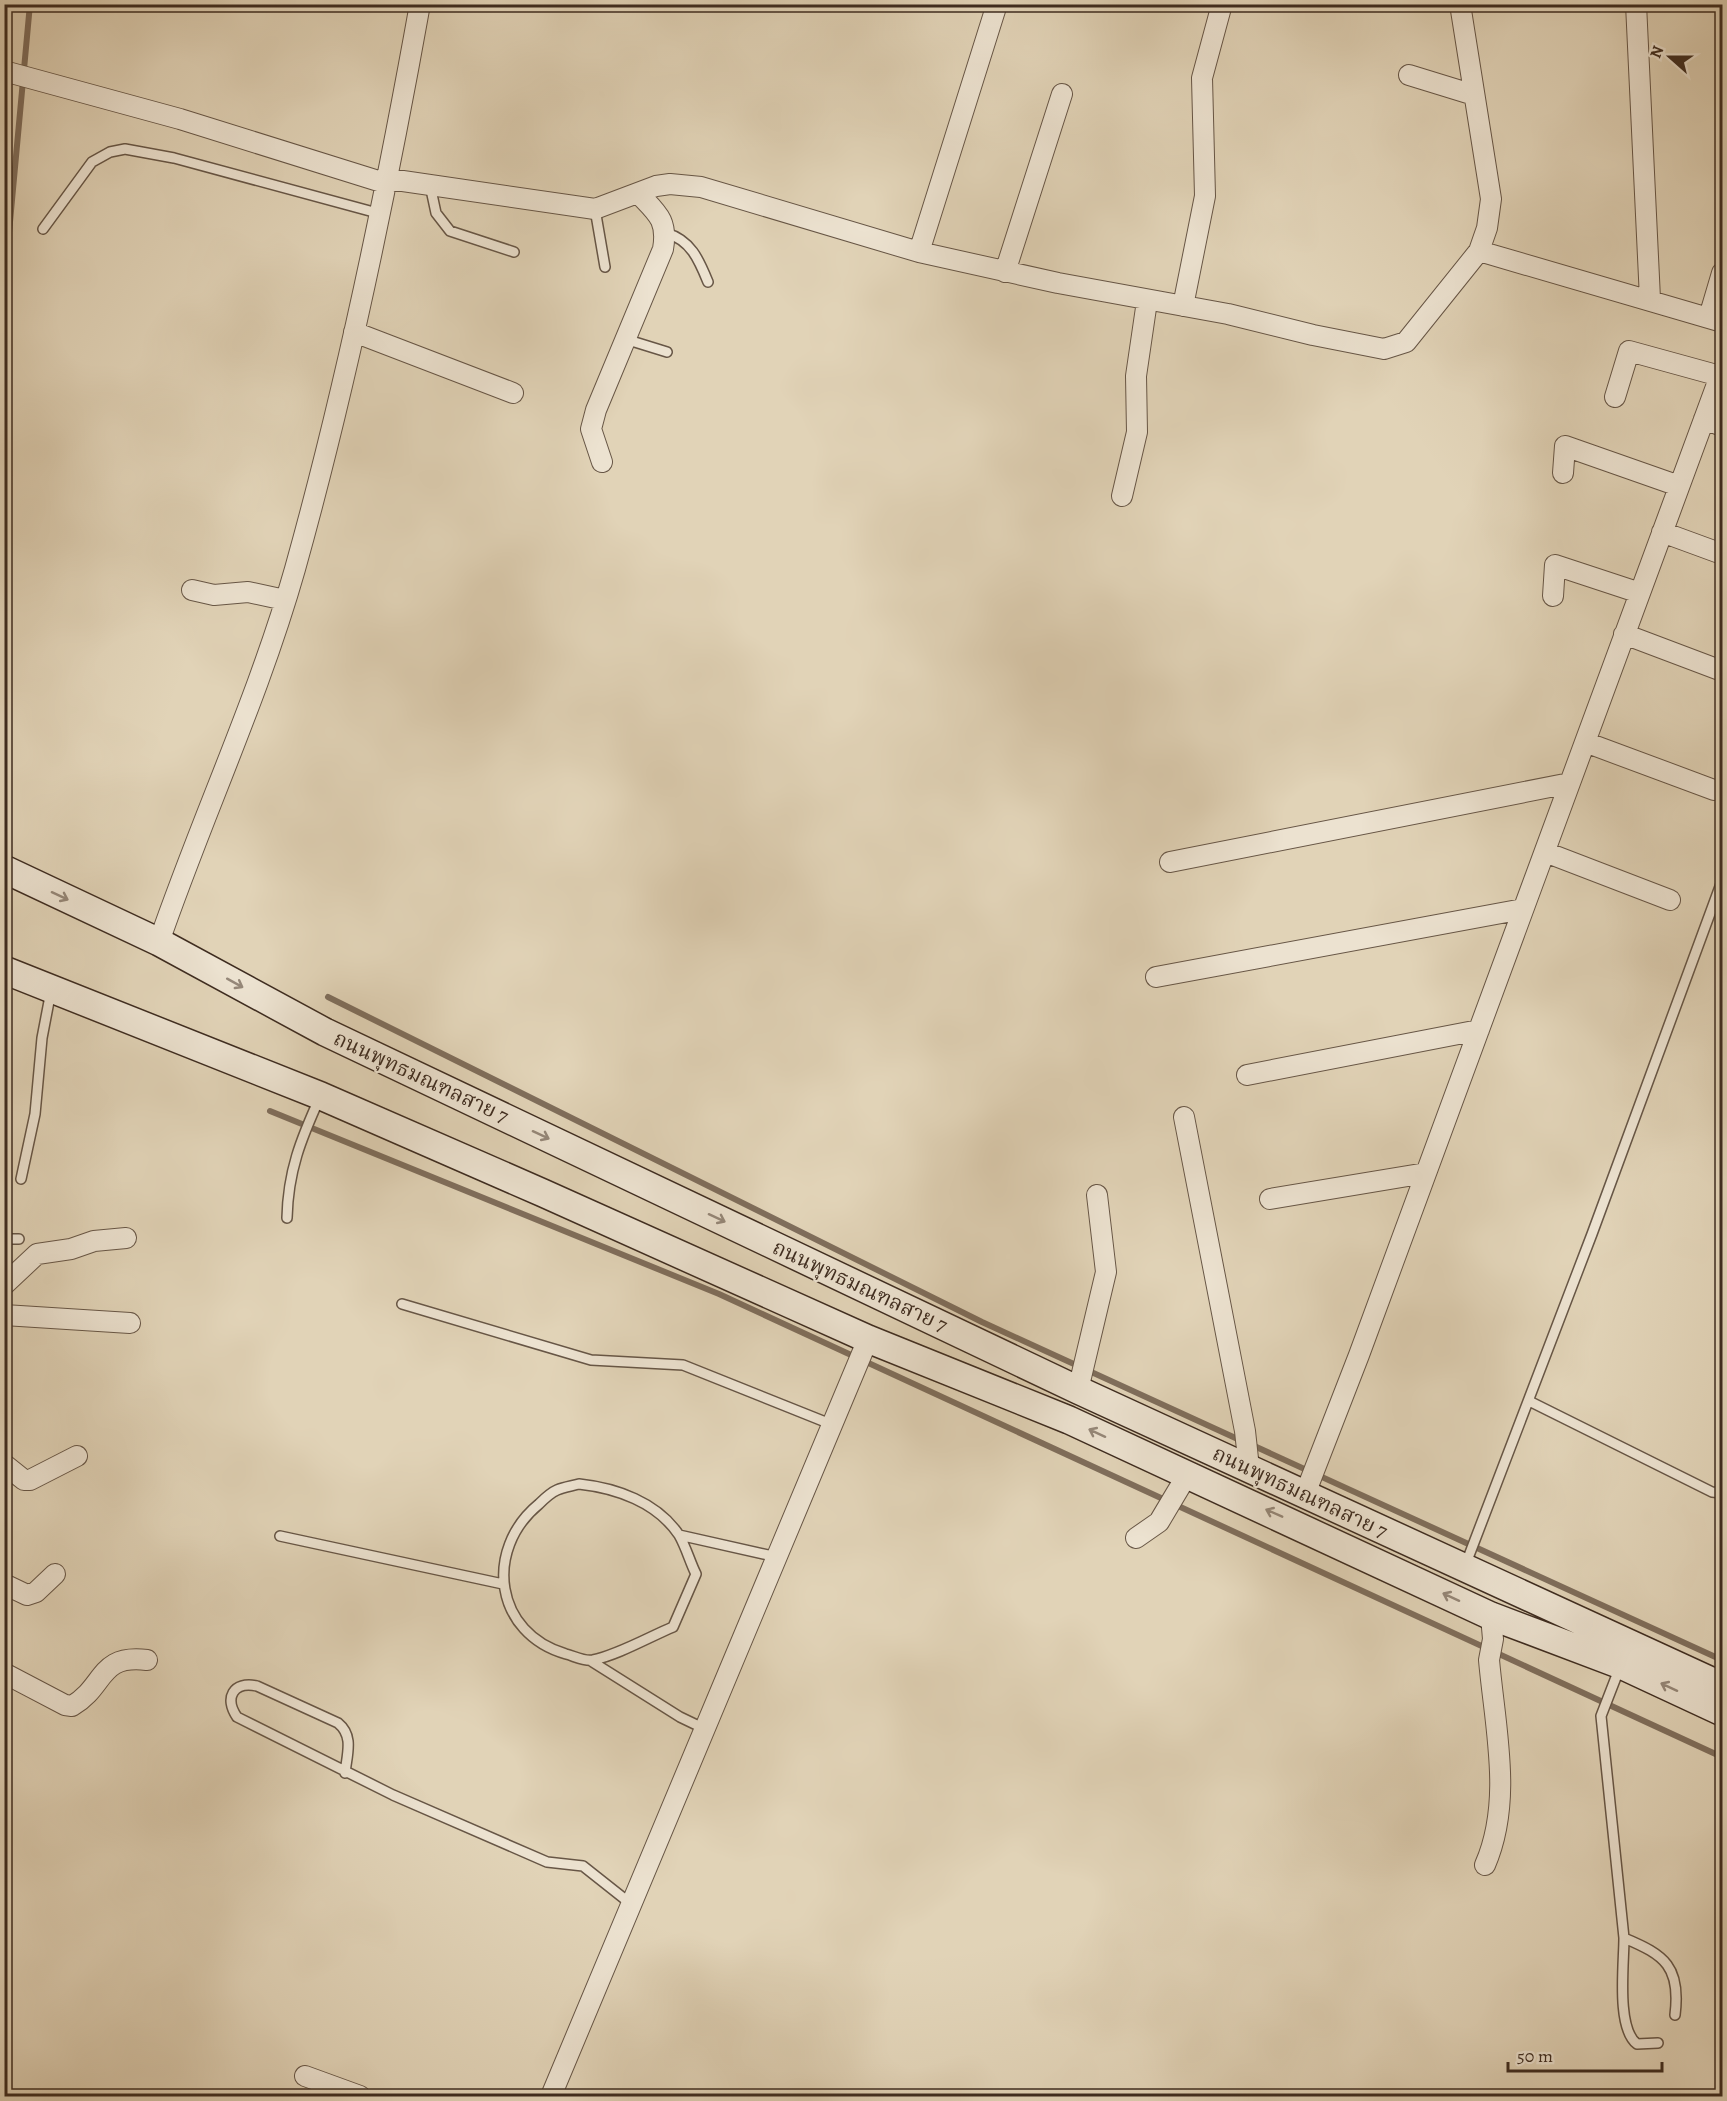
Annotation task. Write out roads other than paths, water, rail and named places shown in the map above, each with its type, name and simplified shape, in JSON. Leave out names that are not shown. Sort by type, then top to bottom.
[{"type":"main road","name":"ถนนพุทธมณฑลสาย 7","points":[[6,870],[159,942],[325,1032],[1079,1386],[1249,1462],[1306,1491],[1722,1686]]},
{"type":"main road","name":"ถนนพุทธมณฑลสาย 7","points":[[4,970],[51,991],[321,1096],[543,1193],[866,1344],[1069,1420],[1181,1485],[1282,1517],[1492,1627],[1616,1675],[1722,1712]]},
{"type":"street","points":[[159,942],[231,754],[285,600],[354,332],[389,181],[420,4]]},
{"type":"street","points":[[919,252],[998,4]]},
{"type":"street","points":[[1183,306],[1205,196],[1202,78],[1222,4]]},
{"type":"street","points":[[4,71],[45,80],[389,181],[595,209],[656,186],[670,184],[701,187],[919,252],[1005,272],[1147,301],[1183,306],[1384,349],[1406,342],[1479,251],[1487,228],[1491,199],[1460,4]]},
{"type":"street","points":[[1636,4],[1650,299]]},
{"type":"street","points":[[1409,75],[1474,95]]},
{"type":"street","points":[[1005,272],[1062,94]]},
{"type":"street","points":[[602,462],[593,442],[591,429],[625,339],[663,249],[666,233],[660,216],[639,194]]},
{"type":"street","points":[[1479,251],[1716,319],[1722,273]]},
{"type":"street","points":[[1122,496],[1137,432],[1136,376],[1147,301]]},
{"type":"street","points":[[354,332],[513,393]]},
{"type":"street","points":[[1306,1491],[1426,1173],[1720,376],[1629,351],[1615,397]]},
{"type":"street","points":[[1704,419],[1722,426]]},
{"type":"street","points":[[1563,473],[1565,446],[1679,486]]},
{"type":"street","points":[[1662,532],[1722,554]]},
{"type":"street","points":[[1552,596],[1555,565],[1640,594]]},
{"type":"street","points":[[192,590],[214,595],[248,592],[285,600]]},
{"type":"street","points":[[1624,634],[1722,671]]},
{"type":"street","points":[[1585,742],[1714,790]]},
{"type":"street","points":[[1170,862],[1570,783]]},
{"type":"street","points":[[1545,852],[1670,900]]},
{"type":"street","points":[[1156,977],[1523,909]]},
{"type":"street","points":[[1247,1075],[1479,1030]]},
{"type":"street","points":[[1184,1117],[1246,1434],[1249,1462]]},
{"type":"street","points":[[1270,1199],[1426,1173]]},
{"type":"street","points":[[1079,1386],[1106,1272],[1097,1195]]},
{"type":"street","points":[[4,1285],[37,1254],[71,1249],[94,1241],[126,1238]]},
{"type":"street","points":[[4,1315],[130,1323]]},
{"type":"street","points":[[551,2097],[866,1344]]},
{"type":"street","points":[[4,1464],[24,1480],[30,1480],[77,1456]]},
{"type":"street","points":[[1136,1538],[1159,1522],[1181,1485]]},
{"type":"street","points":[[4,1584],[27,1595],[36,1592],[55,1574]]},
{"type":"street","points":[[1485,1865],[1494,1845],[1500,1802],[1489,1660],[1492,1627]]},
{"type":"street","points":[[4,1672],[65,1705],[72,1706],[116,1662],[127,1658],[147,1660]]},
{"type":"street","points":[[305,2076],[360,2097]]},
{"type":"lane","points":[[43,228],[92,162],[110,152],[125,149],[174,158],[381,214]]},
{"type":"lane","points":[[430,185],[436,213],[450,231],[514,252]]},
{"type":"lane","points":[[595,209],[606,267]]},
{"type":"lane","points":[[666,233],[679,237],[689,245],[698,258],[708,282]]},
{"type":"lane","points":[[625,339],[667,352]]},
{"type":"lane","points":[[1465,1565],[1529,1401],[1722,881]]},
{"type":"lane","points":[[21,1179],[35,1114],[42,1038],[51,991]]},
{"type":"lane","points":[[287,1218],[288,1187],[301,1140],[321,1096]]},
{"type":"lane","points":[[4,1239],[19,1239]]},
{"type":"lane","points":[[402,1304],[591,1360],[683,1365],[833,1425]]},
{"type":"lane","points":[[1529,1401],[1712,1492],[1722,1493]]},
{"type":"lane","points":[[591,1661],[673,1627],[696,1574],[679,1535],[662,1518],[634,1498],[609,1487],[579,1484],[555,1491],[528,1512],[515,1530],[505,1558],[503,1584],[513,1614],[524,1632],[550,1650],[591,1661],[680,1717],[705,1729]]},
{"type":"lane","points":[[679,1535],[777,1557]]},
{"type":"lane","points":[[280,1536],[503,1584]]},
{"type":"lane","points":[[1616,1675],[1601,1716],[1624,1938],[1625,2018],[1629,2038],[1637,2044],[1658,2043]]},
{"type":"lane","points":[[345,1773],[349,1739],[345,1729],[338,1723],[257,1686],[246,1684],[236,1688],[230,1699],[231,1709],[237,1717],[345,1773],[547,1862],[582,1866],[631,1905]]},
{"type":"lane","points":[[1624,1938],[1654,1950],[1668,1965],[1676,1985],[1675,2015]]},
{"type":"waterway","points":[[4,287],[30,4]]},
{"type":"waterway","points":[[328,997],[982,1322],[1242,1441]]},
{"type":"waterway","points":[[270,1111],[719,1294],[1722,1757]]},
{"type":"waterway","points":[[1252,1445],[1722,1660]]}]
